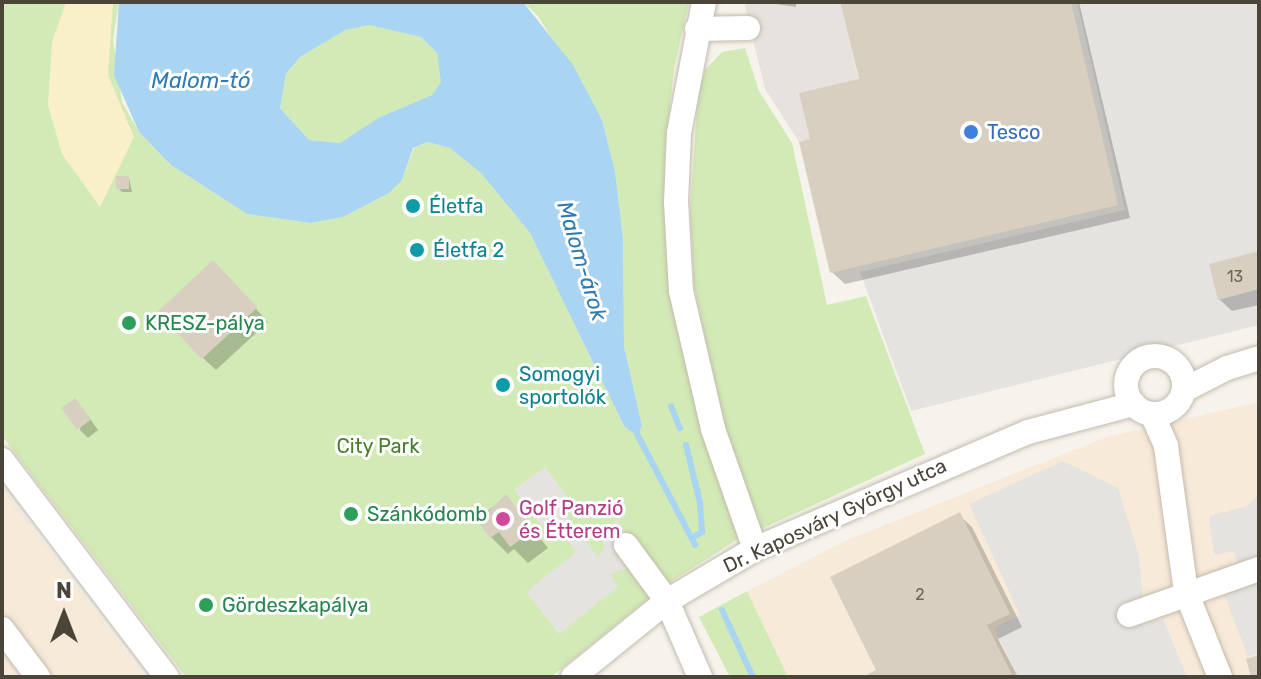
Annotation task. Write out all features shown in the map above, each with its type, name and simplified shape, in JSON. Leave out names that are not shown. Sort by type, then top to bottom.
[{"type":"street","points":[[704,2],[679,133],[676,202],[681,291],[713,429],[755,549]]},
{"type":"street","points":[[697,29],[748,28]]},
{"type":"street","name":"Dr. Kaposváry György utca","points":[[573,677],[667,601],[755,549],[948,463],[1075,417],[1158,396],[1259,358]]},
{"type":"street","points":[[1158,396],[1186,592],[1220,677]]},
{"type":"street","points":[[2,460],[167,677]]},
{"type":"street","points":[[626,545],[667,601],[700,677]]},
{"type":"street","points":[[1129,615],[1186,592],[1253,571]]},
{"type":"street","points":[[2,629],[38,677]]},
{"type":"shaded area","points":[[744,2],[840,2],[869,125],[799,142],[765,89]]},
{"type":"shaded area","points":[[1077,2],[1259,2],[1259,325],[911,411],[860,272],[1125,210]]},
{"type":"shaded area","points":[[1259,402],[1259,677],[788,677],[747,591],[847,540],[1107,437]]},
{"type":"shaded area","points":[[1063,461],[1118,488],[1139,556],[1145,623],[1163,619],[1187,677],[1018,677],[994,628],[1020,615],[969,504]]},
{"type":"shaded area","points":[[545,467],[572,503],[563,510],[598,558],[604,547],[600,533],[617,520],[649,561],[610,574],[618,587],[559,634],[526,592],[576,552],[551,518],[541,525],[514,490]]},
{"type":"shaded area","points":[[2,487],[145,677],[2,677]]},
{"type":"shaded area","points":[[1259,494],[1259,653],[1248,657],[1224,594],[1243,584],[1234,551],[1214,555],[1209,516],[1247,506]]},
{"type":"green space","name":"City Park","points":[[2,2],[119,2],[113,39],[122,102],[139,132],[171,165],[247,214],[311,223],[343,217],[389,193],[402,180],[414,148],[427,142],[450,148],[481,173],[530,233],[624,426],[642,426],[624,346],[623,239],[615,171],[602,120],[538,16],[523,2],[689,2],[674,68],[665,154],[668,266],[682,350],[738,539],[664,586],[551,677],[186,677],[2,436]]},
{"type":"green space","points":[[369,25],[421,37],[437,53],[442,82],[432,95],[380,117],[340,143],[309,140],[280,108],[286,74],[300,57],[346,29]]},
{"type":"green space","points":[[745,48],[759,91],[792,143],[827,305],[866,296],[925,454],[761,529],[725,428],[694,287],[690,213],[698,92],[705,70],[722,52]]},
{"type":"green space","points":[[747,591],[788,677],[730,677],[699,617]]},
{"type":"sand","points":[[66,2],[113,2],[108,75],[134,137],[100,207],[62,154],[48,105],[52,42]]},
{"type":"water","name":"Malom-tó","points":[[119,2],[523,2],[573,65],[602,120],[615,171],[623,239],[624,346],[642,426],[637,436],[624,426],[530,233],[481,173],[450,148],[427,142],[413,148],[402,180],[389,193],[343,217],[311,223],[247,214],[171,165],[139,132],[114,75]],"holes":[[[369,25],[421,37],[437,53],[441,82],[432,95],[380,117],[340,143],[309,140],[280,108],[286,74],[300,57],[345,30]]]},
{"type":"building","name":"Tesco","points":[[840,2],[1071,2],[1118,205],[830,273],[799,142],[810,139],[799,93],[859,79]]},
{"type":"building","points":[[116,176],[129,176],[129,189],[116,189]]},
{"type":"building","points":[[1259,251],[1259,289],[1218,300],[1209,264]]},
{"type":"building","points":[[213,260],[257,308],[202,359],[157,312]]},
{"type":"building","points":[[75,398],[91,420],[77,430],[61,408]]},
{"type":"building","name":"Golf Panzió és Étterem","points":[[506,494],[533,531],[510,547],[499,532],[490,538],[478,522]]},
{"type":"building","points":[[960,512],[1010,614],[987,625],[1013,677],[863,677],[876,670],[830,577]]},
{"type":"building","points":[[1259,655],[1259,677],[1251,677],[1246,659]]},
{"type":"waterway","points":[[671,406],[680,428]]},
{"type":"waterway","name":"Malom-árok","points":[[635,430],[695,545]]},
{"type":"waterway","points":[[686,445],[700,503],[702,532],[692,538]]},
{"type":"waterway","name":"Malom-árok","points":[[722,610],[753,677]]},
{"type":"place","name":"Tesco","points":[[971,132]]},
{"type":"place","name":"Életfa","points":[[413,206]]},
{"type":"place","name":"Életfa 2","points":[[417,250]]},
{"type":"place","name":"KRESZ-pálya","points":[[129,323]]},
{"type":"place","name":"Somogyi sportolók","points":[[503,385]]},
{"type":"place","name":"Szánkódomb","points":[[351,514]]},
{"type":"place","name":"Golf Panzió és Étterem","points":[[503,519]]},
{"type":"place","name":"Gördeszkapálya","points":[[206,605]]}]
